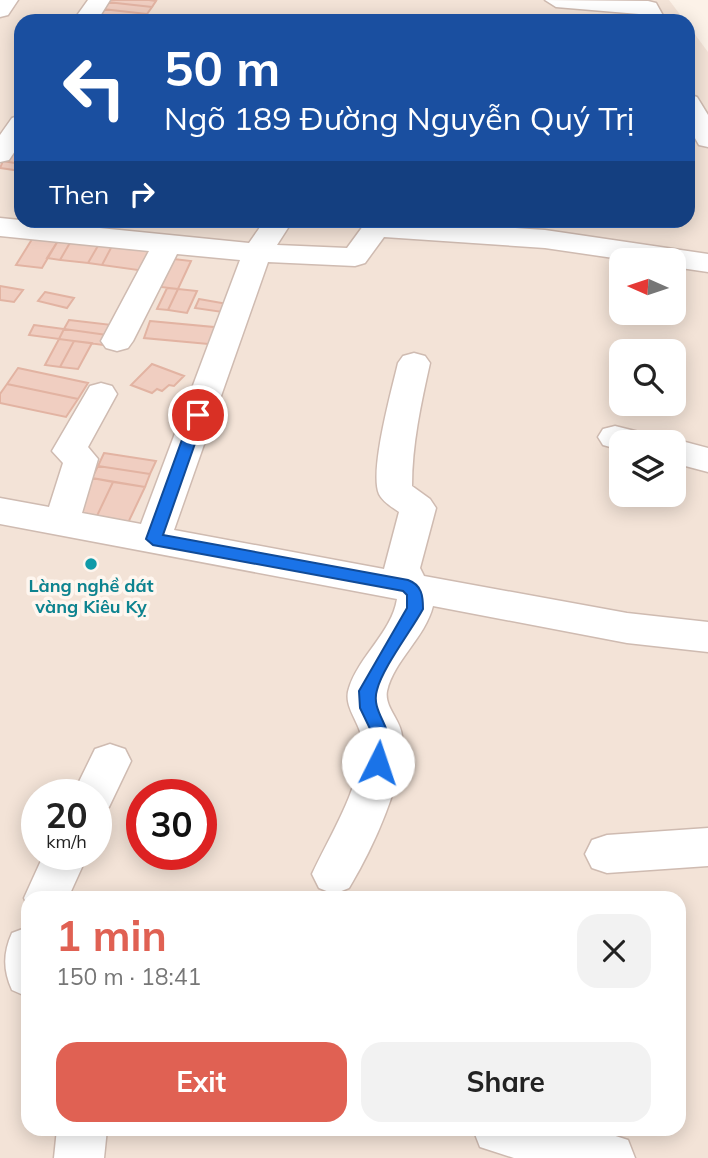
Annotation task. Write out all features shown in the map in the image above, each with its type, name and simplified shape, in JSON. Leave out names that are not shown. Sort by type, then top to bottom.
[{"type":"street","points":[[0,10],[7,0]]},
{"type":"street","points":[[566,1],[648,8],[651,14]]},
{"type":"street","points":[[695,115],[708,139]]},
{"type":"street","points":[[0,227],[257,253],[355,257],[376,228],[545,239],[708,263]]},
{"type":"street","points":[[153,539],[257,253],[274,228]]},
{"type":"street","points":[[117,341],[167,244]]},
{"type":"street","points":[[334,874],[346,857],[383,748],[379,723],[366,701],[368,691],[415,609],[415,594],[408,586],[402,568],[403,554],[418,508],[395,491],[397,433],[414,363]]},
{"type":"street","points":[[62,522],[81,459],[69,451],[101,394]]},
{"type":"street","points":[[686,454],[708,460]]},
{"type":"street","points":[[0,511],[627,628],[708,637]]},
{"type":"street","points":[[607,854],[708,848]]},
{"type":"street","points":[[49,891],[59,870]]},
{"type":"street","points":[[79,1158],[81,1136]]},
{"type":"street","points":[[525,1136],[610,1158]]},
{"type":"shaded area","points":[[0,0],[669,0],[680,14],[14,14],[14,228],[695,228],[695,34],[708,52],[708,1158],[0,1158]]},
{"type":"building","points":[[156,1],[152,7],[107,2]]},
{"type":"building","points":[[107,2],[152,7],[147,14],[102,9]]},
{"type":"building","points":[[102,9],[147,14],[98,14]]},
{"type":"building","points":[[10,151],[14,152],[14,163],[3,161]]},
{"type":"building","points":[[3,161],[14,163],[14,170],[0,168]]},
{"type":"building","points":[[34,236],[59,239],[42,268],[16,265]]},
{"type":"building","points":[[59,239],[71,241],[60,260],[47,258]]},
{"type":"building","points":[[71,241],[99,244],[88,263],[60,260]]},
{"type":"building","points":[[99,244],[112,246],[102,265],[88,263]]},
{"type":"building","points":[[112,246],[155,251],[145,271],[102,265]]},
{"type":"building","points":[[165,258],[191,261],[178,289],[152,286]]},
{"type":"building","points":[[0,286],[23,290],[14,302],[0,300]]},
{"type":"building","points":[[167,288],[178,289],[168,310],[157,309]]},
{"type":"building","points":[[178,289],[197,291],[187,313],[168,310]]},
{"type":"building","points":[[45,292],[74,298],[67,308],[38,301]]},
{"type":"building","points":[[199,299],[233,305],[229,313],[195,308]]},
{"type":"building","points":[[69,320],[112,325],[107,335],[64,329]]},
{"type":"building","points":[[150,321],[224,328],[219,345],[144,338]]},
{"type":"building","points":[[34,325],[64,329],[59,339],[29,335]]},
{"type":"building","points":[[64,329],[107,335],[103,345],[59,339]]},
{"type":"building","points":[[59,339],[74,341],[60,367],[45,365]]},
{"type":"building","points":[[74,341],[92,343],[78,369],[60,367]]},
{"type":"building","points":[[152,364],[184,376],[174,386],[169,385],[162,391],[157,389],[152,393],[131,385]]},
{"type":"building","points":[[18,368],[88,383],[78,399],[7,384]]},
{"type":"building","points":[[7,384],[78,399],[66,417],[0,403],[0,394]]},
{"type":"building","points":[[104,453],[156,461],[150,474],[98,466]]},
{"type":"building","points":[[98,466],[150,474],[145,487],[92,478]]},
{"type":"building","points":[[92,478],[113,482],[95,520],[74,517]]},
{"type":"building","points":[[113,482],[145,487],[127,525],[95,520]]},
{"type":"place","name":"Làng nghề dát vàng Kiêu Kỵ","points":[[91,564]]},
{"type":"route","points":[[198,415],[153,539],[408,586],[415,594],[415,609],[368,691],[368,708],[379,723],[382,734],[383,748],[378,763]]}]
